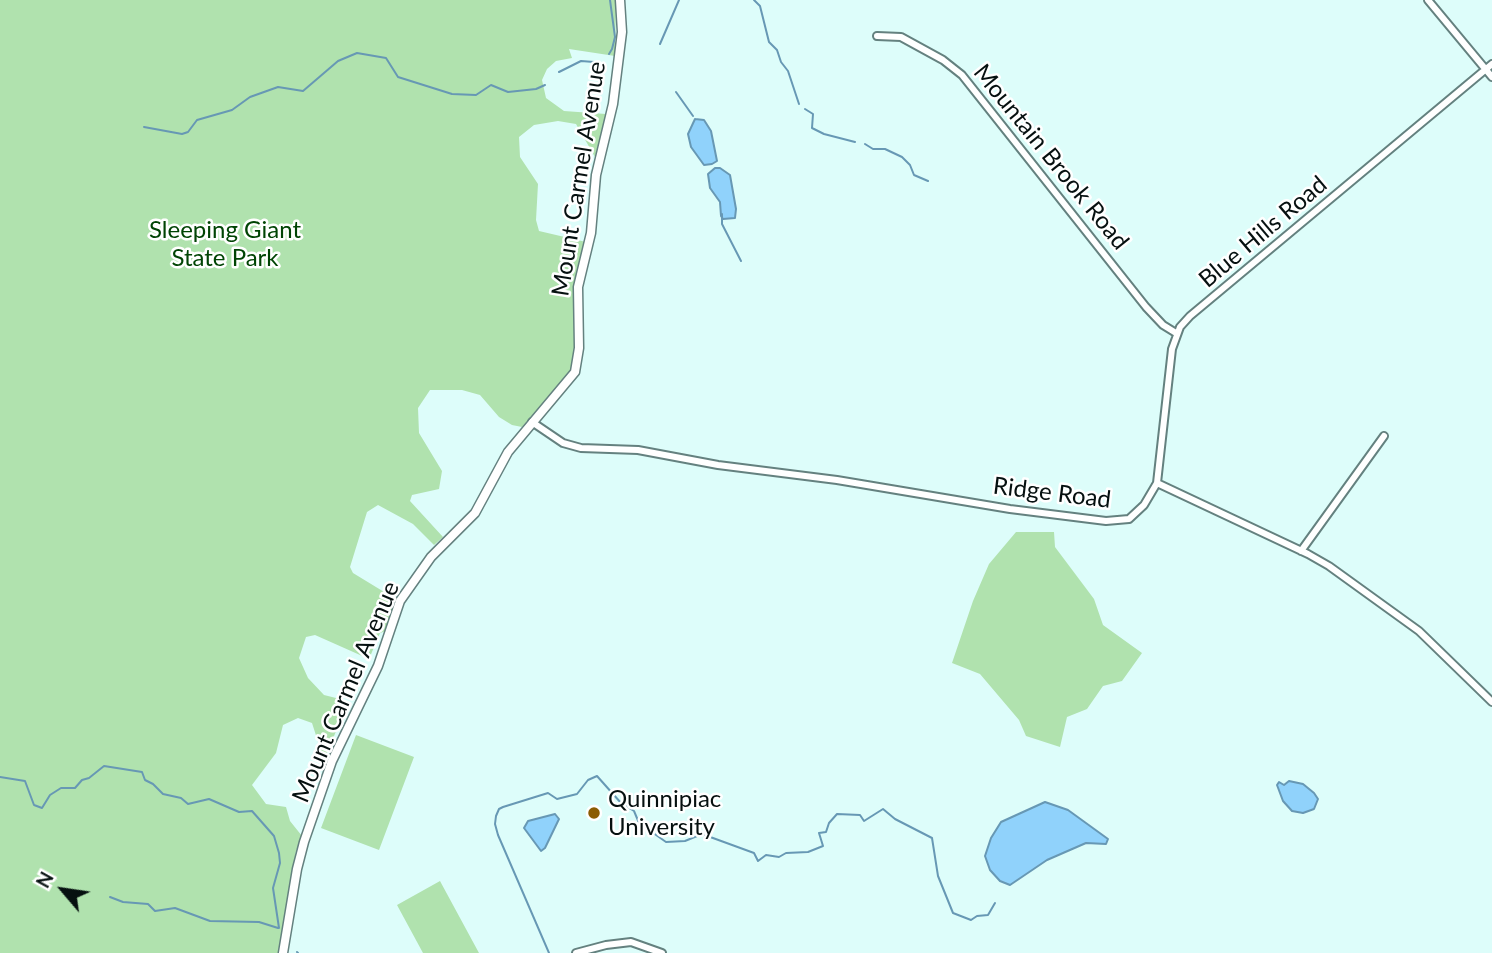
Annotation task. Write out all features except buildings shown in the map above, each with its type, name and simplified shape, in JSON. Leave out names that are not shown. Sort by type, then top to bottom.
[{"type":"main road","name":"Mount Carmel Avenue","points":[[284,953],[297,869],[304,842],[332,761],[378,666],[400,601],[435,552],[480,506],[502,461],[532,422],[569,382],[577,367],[578,292],[590,233],[596,175],[613,104],[622,32],[620,0]]},
{"type":"street","points":[[1428,0],[1492,77]]},
{"type":"street","name":"Mountain Brook Road","points":[[877,36],[901,37],[943,60],[962,75],[1146,307],[1176,333]]},
{"type":"street","name":"Blue Hills Road","points":[[1176,333],[1190,316],[1492,64]]},
{"type":"street","points":[[1176,333],[1170,363],[1157,483],[1301,551],[1339,573],[1419,631],[1492,702]]},
{"type":"street","name":"Ridge Road","points":[[532,422],[563,443],[581,448],[638,450],[1106,521],[1124,520],[1136,514],[1151,496],[1157,483]]},
{"type":"street","points":[[1301,551],[1384,436]]},
{"type":"street","points":[[576,953],[631,942],[662,953]]},
{"type":"green space","name":"Sleeping Giant State Park","points":[[0,0],[616,0],[615,56],[569,49],[572,58],[556,61],[547,69],[542,80],[546,98],[564,111],[606,114],[595,157],[576,124],[558,121],[534,125],[519,137],[520,157],[538,184],[536,220],[539,231],[586,242],[574,287],[576,353],[572,370],[522,427],[512,425],[499,417],[480,395],[462,390],[430,390],[418,408],[419,433],[442,471],[439,489],[412,495],[410,501],[443,537],[434,545],[413,524],[378,505],[367,512],[350,567],[353,573],[394,598],[386,631],[380,633],[369,659],[315,635],[306,637],[299,658],[308,678],[324,695],[340,699],[347,705],[324,760],[312,723],[298,718],[283,725],[276,753],[252,785],[266,804],[286,807],[290,821],[302,836],[296,851],[279,953],[0,953]]},
{"type":"green space","points":[[1016,532],[1054,532],[1055,547],[1094,599],[1103,625],[1142,653],[1122,681],[1103,686],[1087,709],[1067,717],[1060,747],[1026,736],[1019,720],[980,674],[952,663],[989,564]]},
{"type":"green space","points":[[356,735],[414,757],[379,850],[321,828]]},
{"type":"green space","points":[[440,881],[479,953],[423,953],[397,905]]},
{"type":"water","points":[[695,119],[704,120],[711,131],[717,161],[712,164],[704,165],[691,147],[688,134]]},
{"type":"water","points":[[715,168],[720,168],[730,175],[735,218],[723,219],[721,216],[720,202],[710,188],[708,174]]},
{"type":"water","points":[[1289,781],[1303,784],[1314,793],[1318,799],[1314,809],[1303,813],[1292,811],[1283,801],[1277,785],[1279,782],[1284,785]]},
{"type":"water","points":[[1045,802],[1068,810],[1108,839],[1106,844],[1086,843],[1047,860],[1010,885],[1000,881],[990,870],[985,856],[991,838],[1001,822]]},
{"type":"water","points":[[555,814],[559,819],[541,851],[524,828],[528,821]]},
{"type":"waterway","points":[[609,54],[615,37],[610,0]]},
{"type":"waterway","points":[[660,44],[679,0]]},
{"type":"waterway","points":[[754,0],[760,6],[769,42],[777,50],[788,71],[799,104]]},
{"type":"waterway","points":[[144,127],[182,134],[188,132],[197,120],[232,110],[250,97],[278,87],[303,91],[338,61],[357,53],[386,58],[398,77],[452,94],[476,95],[491,85],[508,92],[536,89],[545,85]]},
{"type":"waterway","points":[[559,72],[581,61],[594,62]]},
{"type":"waterway","points":[[676,92],[693,116]]},
{"type":"waterway","points":[[805,109],[813,114],[812,128],[855,142]]},
{"type":"waterway","points":[[865,144],[902,157],[910,165],[914,175],[928,181]]},
{"type":"waterway","points":[[722,214],[722,224],[741,261]]},
{"type":"waterway","points":[[0,777],[25,781],[34,805],[42,808],[50,795],[61,788],[75,788],[82,780],[104,766],[142,772],[145,780],[163,794],[181,798],[188,804],[209,799],[239,812],[252,811],[274,836],[279,853],[280,863],[273,888],[279,928]]},
{"type":"waterway","points":[[549,953],[498,835],[496,816],[503,807],[548,793],[557,799],[577,794],[588,780],[597,776],[621,803],[634,811],[639,823],[666,842],[685,841],[702,834],[754,853],[758,861],[766,855],[779,857],[786,853],[808,852],[823,846],[819,833],[826,832],[829,823],[837,814],[860,815],[864,821],[883,809],[895,819],[932,838],[938,876],[953,913],[971,920],[977,916],[988,915],[995,903]]},
{"type":"waterway","points":[[110,897],[123,902],[148,904],[155,911],[175,908],[210,921],[259,922],[278,928]]},
{"type":"place","name":"Quinnipiac University","points":[[594,813]]}]
